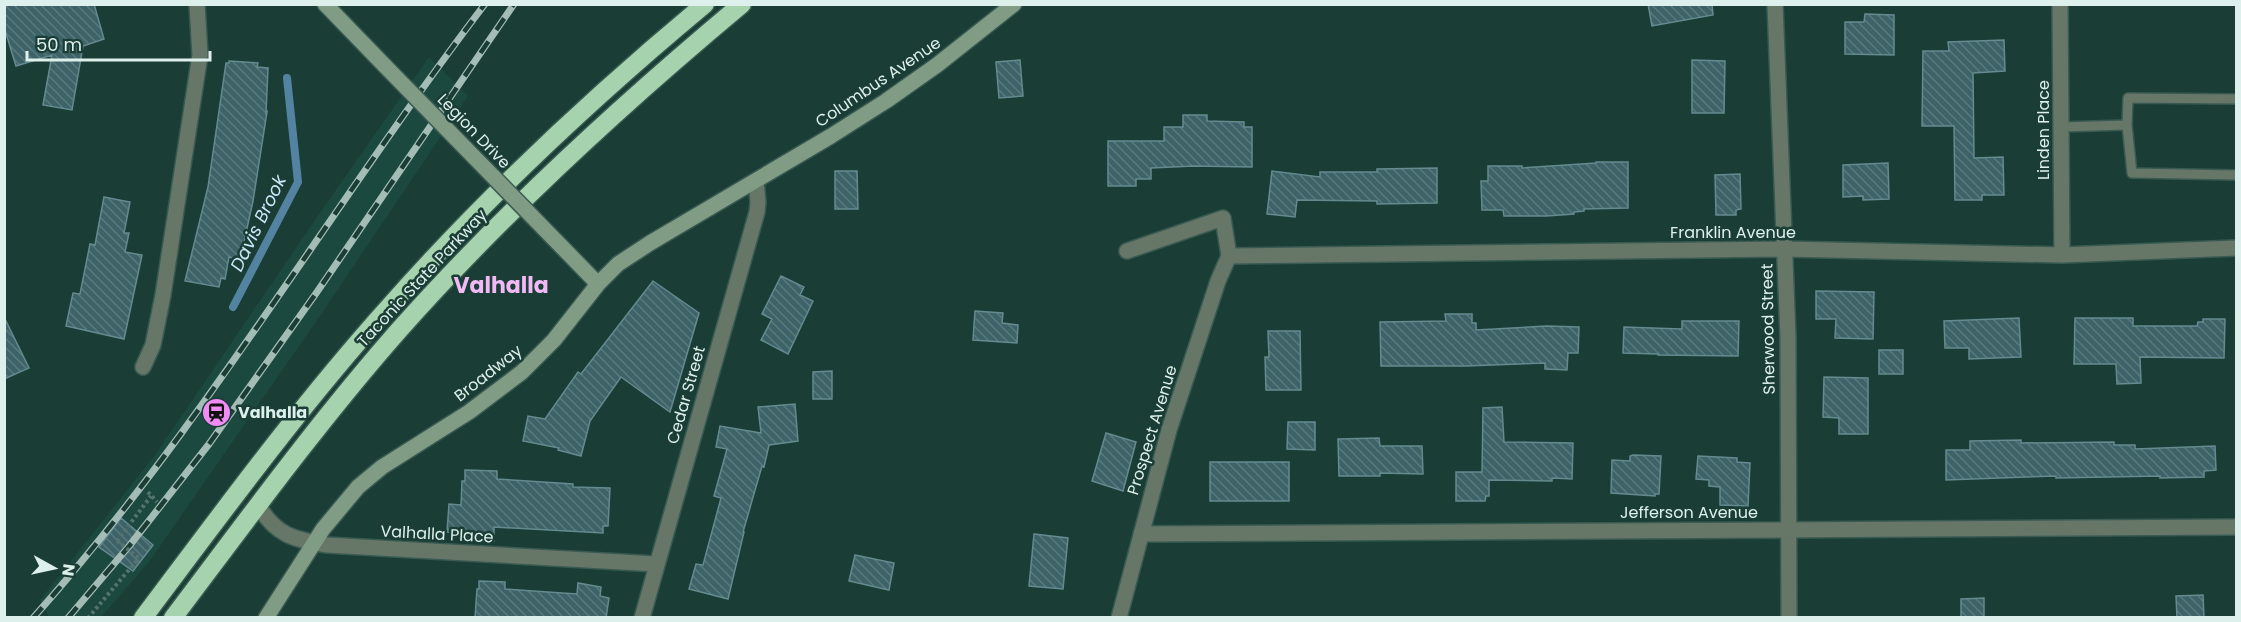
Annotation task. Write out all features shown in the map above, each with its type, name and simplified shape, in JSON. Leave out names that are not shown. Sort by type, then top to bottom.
[{"type":"highway","name":"Taconic State Parkway","points":[[173,618],[253,493],[357,342],[454,236],[572,120],[640,58],[705,4]]},
{"type":"highway","name":"Taconic State Parkway","points":[[143,618],[253,493],[492,231],[618,109],[742,4]]},
{"type":"street","points":[[143,367],[153,345],[163,295],[200,55],[197,4]]},
{"type":"street","name":"Legion Drive","points":[[325,4],[598,284]]},
{"type":"street","name":"Columbus Avenue","points":[[756,181],[886,101],[937,65],[1014,4]]},
{"type":"street","name":"Sherwood Street","points":[[1774,4],[1788,337],[1789,618]]},
{"type":"street","name":"Linden Place","points":[[2060,4],[2062,255]]},
{"type":"street","name":"Broadway","points":[[266,618],[313,543],[344,502],[370,476],[469,412],[522,372],[554,340],[598,284],[618,264],[756,181]]},
{"type":"street","name":"Cedar Street","points":[[642,618],[757,212],[756,181]]},
{"type":"street","points":[[1127,250],[1223,218],[1229,256]]},
{"type":"street","name":"Franklin Avenue","points":[[1229,256],[1784,249],[2062,255],[2236,248]]},
{"type":"street","name":"Prospect Avenue","points":[[1119,618],[1169,430],[1218,281],[1229,256]]},
{"type":"street","name":"Valhalla Place","points":[[253,493],[269,523],[277,530],[313,543],[363,548],[657,564]]},
{"type":"street","name":"Jefferson Avenue","points":[[1141,534],[2236,527]]},
{"type":"lane","points":[[2236,99],[2127,98],[2132,173],[2236,175]]},
{"type":"lane","points":[[2061,127],[2127,125]]},
{"type":"path","points":[[88,618],[139,558],[117,541],[149,494],[157,502]]},
{"type":"shaded area","points":[[429,57],[468,96],[320,316],[149,562],[101,617],[49,617],[40,600],[155,455]]},
{"type":"building","points":[[4,4],[94,4],[104,39],[83,46],[72,110],[43,105],[52,55],[16,66],[4,27]]},
{"type":"building","points":[[1648,4],[1712,4],[1713,15],[1652,26]]},
{"type":"building","points":[[1865,14],[1894,15],[1894,55],[1845,54],[1845,22],[1864,22]]},
{"type":"building","points":[[2004,40],[2005,71],[1973,73],[1974,158],[2003,157],[2004,195],[1982,195],[1982,200],[1955,200],[1954,126],[1922,126],[1923,51],[1949,51],[1948,42]]},
{"type":"building","points":[[1020,60],[1023,96],[999,98],[996,62]]},
{"type":"building","points":[[1692,60],[1725,61],[1724,113],[1692,113]]},
{"type":"building","points":[[229,61],[258,63],[257,67],[268,68],[267,112],[253,201],[240,260],[229,257],[225,279],[221,278],[219,287],[185,281],[208,187],[226,63]]},
{"type":"building","points":[[1183,115],[1207,115],[1207,121],[1244,122],[1244,127],[1252,127],[1252,167],[1151,168],[1151,179],[1136,179],[1136,186],[1108,186],[1108,141],[1164,141],[1164,127],[1183,127]]},
{"type":"building","points":[[1596,162],[1628,162],[1628,208],[1584,209],[1574,214],[1546,216],[1504,216],[1503,210],[1482,210],[1481,181],[1488,181],[1488,166],[1522,166],[1522,168]]},
{"type":"building","points":[[1888,163],[1889,199],[1863,200],[1863,196],[1843,197],[1843,165]]},
{"type":"building","points":[[1437,168],[1437,203],[1377,204],[1377,201],[1297,200],[1295,217],[1267,214],[1272,171],[1320,177],[1320,172],[1377,172],[1377,169]]},
{"type":"building","points":[[835,171],[857,171],[858,209],[835,209]]},
{"type":"building","points":[[1740,174],[1741,209],[1736,210],[1736,215],[1716,215],[1715,175]]},
{"type":"building","points":[[104,197],[130,202],[124,233],[129,233],[125,252],[142,255],[124,339],[66,326],[73,293],[80,294],[90,244],[95,245]]},
{"type":"building","points":[[781,276],[804,287],[800,295],[813,301],[788,354],[761,340],[772,319],[762,314]]},
{"type":"building","points":[[653,281],[699,313],[670,412],[621,377],[590,421],[581,456],[558,450],[559,448],[523,441],[528,416],[545,419],[578,372],[581,374]]},
{"type":"building","points":[[1816,291],[1874,292],[1873,339],[1835,338],[1836,319],[1816,319]]},
{"type":"building","points":[[975,311],[1003,313],[1002,323],[1018,325],[1017,343],[973,340]]},
{"type":"building","points":[[1445,314],[1472,314],[1472,323],[1476,323],[1476,330],[1547,326],[1579,327],[1578,353],[1568,353],[1567,370],[1545,369],[1545,363],[1381,366],[1380,322],[1446,321]]},
{"type":"building","points":[[4,317],[29,368],[4,379]]},
{"type":"building","points":[[2019,318],[2021,357],[1969,359],[1969,348],[1945,348],[1944,321]]},
{"type":"building","points":[[2075,318],[2133,318],[2133,326],[2197,326],[2198,322],[2203,322],[2203,319],[2225,319],[2224,358],[2140,357],[2141,383],[2117,384],[2116,364],[2074,364]]},
{"type":"building","points":[[1682,321],[1739,321],[1738,356],[1623,353],[1624,327],[1682,329]]},
{"type":"building","points":[[1268,331],[1300,331],[1301,390],[1266,390],[1265,357],[1269,357]]},
{"type":"building","points":[[1879,350],[1903,350],[1903,374],[1879,374]]},
{"type":"building","points":[[832,371],[832,399],[813,399],[813,372]]},
{"type":"building","points":[[1824,377],[1868,378],[1868,434],[1839,434],[1839,418],[1823,417]]},
{"type":"building","points":[[795,404],[798,441],[769,445],[743,532],[728,599],[689,589],[696,564],[703,565],[721,498],[714,496],[727,449],[716,447],[720,426],[761,433],[758,407]]},
{"type":"building","points":[[1502,407],[1504,442],[1573,443],[1572,479],[1489,480],[1489,496],[1486,496],[1485,501],[1456,501],[1456,472],[1482,472],[1483,408]]},
{"type":"building","points":[[1288,422],[1315,422],[1315,450],[1287,449]]},
{"type":"building","points":[[1106,433],[1136,442],[1123,491],[1092,481]]},
{"type":"building","points":[[1379,438],[1380,446],[1422,446],[1423,474],[1380,473],[1380,476],[1339,476],[1338,439]]},
{"type":"building","points":[[2021,440],[2021,443],[2114,442],[2114,445],[2135,445],[2135,449],[2215,446],[2216,470],[2204,471],[2204,477],[2056,478],[2056,476],[1946,480],[1946,450],[1970,450],[1970,441]]},
{"type":"building","points":[[1630,456],[1661,456],[1659,494],[1655,496],[1611,493],[1612,460],[1630,461]]},
{"type":"building","points":[[1698,456],[1737,458],[1737,462],[1750,463],[1748,506],[1720,505],[1720,487],[1709,486],[1709,480],[1696,479]]},
{"type":"building","points":[[1210,462],[1289,462],[1289,501],[1210,501]]},
{"type":"building","points":[[465,470],[497,471],[497,479],[573,484],[573,487],[610,488],[608,526],[603,526],[603,533],[494,527],[494,541],[459,539],[459,533],[447,532],[449,504],[461,505]]},
{"type":"building","points":[[121,518],[153,545],[133,571],[99,547]]},
{"type":"building","points":[[1034,534],[1068,538],[1063,589],[1029,586]]},
{"type":"building","points":[[855,555],[894,563],[889,590],[849,581]]},
{"type":"building","points":[[479,581],[505,582],[505,589],[577,594],[578,583],[601,587],[600,596],[609,598],[606,618],[475,618]]},
{"type":"building","points":[[2203,595],[2204,618],[2177,618],[2176,596]]},
{"type":"building","points":[[1984,598],[1984,618],[1961,618],[1961,599]]},
{"type":"waterway","name":"Davis Brook","points":[[233,307],[298,182],[287,78]]},
{"type":"railway","points":[[33,618],[154,470],[265,316],[373,158],[485,4]]},
{"type":"railway","points":[[68,618],[130,545],[209,444],[317,292],[514,4]]},
{"type":"place","name":"Valhalla","points":[[217,412]]},
{"type":"district","name":"Valhalla","points":[[501,285]]}]
